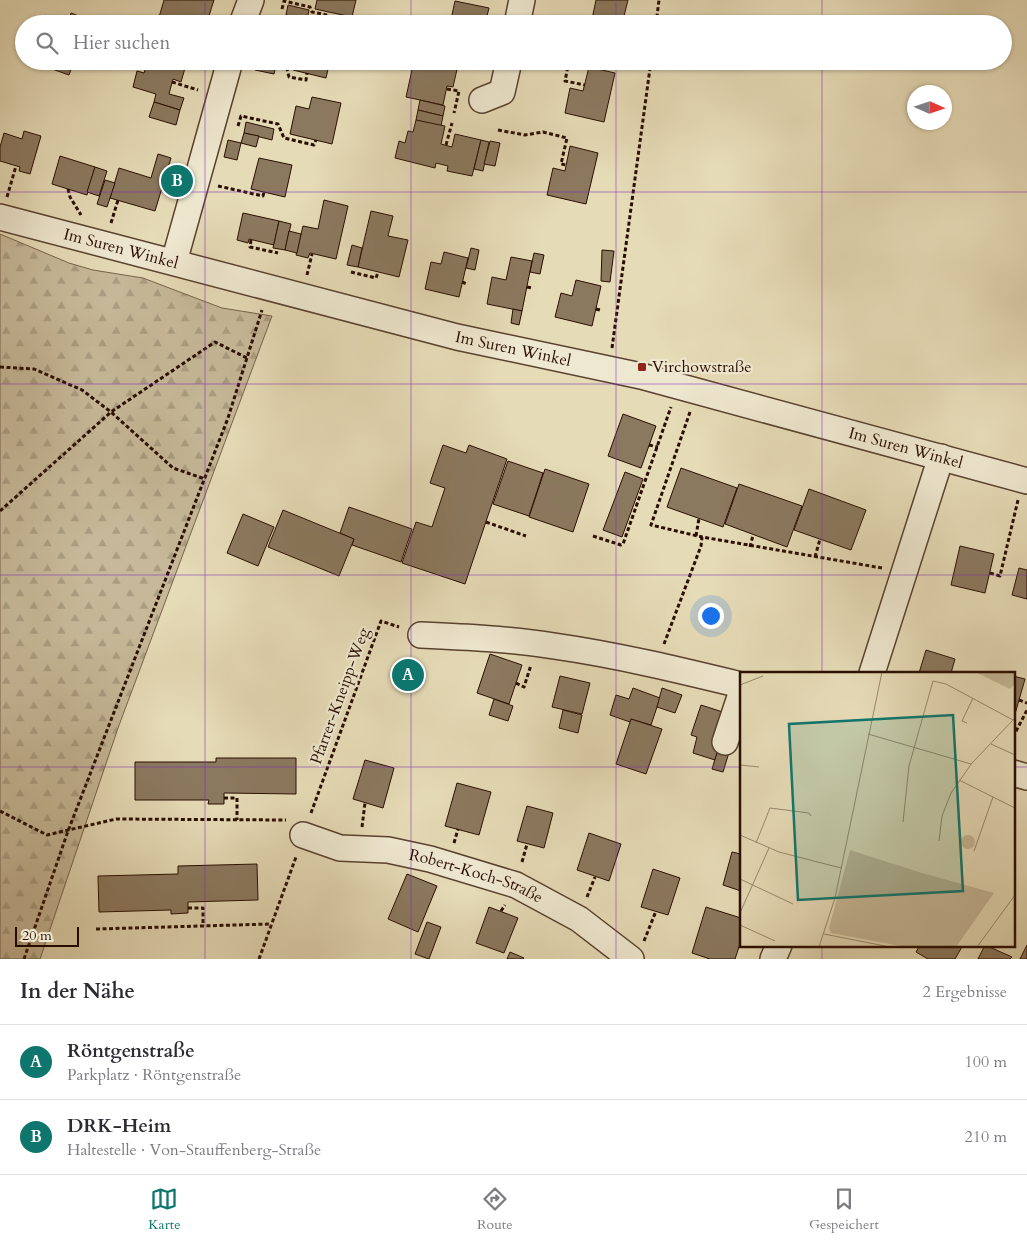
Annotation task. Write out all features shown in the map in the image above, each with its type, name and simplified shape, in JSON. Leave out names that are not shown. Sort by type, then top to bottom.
[{"type":"street","points":[[245,15],[251,0]]},
{"type":"street","points":[[520,15],[522,0]]},
{"type":"street","points":[[174,262],[218,96],[227,70]]},
{"type":"street","points":[[482,100],[502,92],[508,70]]},
{"type":"street","name":"Im Suren Winkel","points":[[0,217],[457,337],[698,390],[1025,480]]},
{"type":"street","points":[[872,672],[941,457]]},
{"type":"street","points":[[421,635],[538,644],[669,674],[740,685]]},
{"type":"street","points":[[725,742],[740,697]]},
{"type":"street","points":[[1014,773],[1027,777]]},
{"type":"street","name":"Robert-Koch-Straße","points":[[306,828],[340,848],[388,850],[430,859],[516,885],[637,951]]},
{"type":"street","points":[[773,959],[779,946]]},
{"type":"path","points":[[657,15],[659,0]]},
{"type":"path","points":[[282,9],[284,1],[310,7],[312,12],[323,15]]},
{"type":"path","points":[[287,70],[289,77],[306,80],[307,74]]},
{"type":"path","points":[[567,70],[565,81],[585,85]]},
{"type":"path","points":[[609,369],[650,70]]},
{"type":"path","points":[[172,82],[218,96]]},
{"type":"path","points":[[447,89],[459,91],[454,113]]},
{"type":"path","points":[[238,126],[240,116],[278,124],[284,138],[314,145],[316,140]]},
{"type":"path","points":[[446,146],[452,123]]},
{"type":"path","points":[[498,130],[526,135],[543,132],[567,138],[561,164],[566,165]]},
{"type":"path","points":[[0,217],[16,166]]},
{"type":"path","points":[[196,180],[263,196],[264,192]]},
{"type":"path","points":[[68,189],[70,197],[86,222]]},
{"type":"path","points":[[251,240],[250,247],[278,253]]},
{"type":"path","points":[[351,272],[376,278],[378,272]]},
{"type":"path","points":[[462,282],[467,284]]},
{"type":"path","points":[[527,287],[532,288]]},
{"type":"path","points":[[24,959],[68,831],[205,479],[270,288]]},
{"type":"path","points":[[0,511],[111,412],[216,342],[247,358]]},
{"type":"path","points":[[0,367],[34,369],[82,390],[111,412],[172,468],[205,479]]},
{"type":"path","points":[[698,390],[651,525],[750,547],[904,572]]},
{"type":"path","points":[[593,536],[620,545],[633,518],[671,407]]},
{"type":"path","points":[[649,445],[658,447]]},
{"type":"path","points":[[990,573],[1000,576],[1025,480]]},
{"type":"path","points":[[629,517],[633,518]]},
{"type":"path","points":[[696,536],[699,518]]},
{"type":"path","points":[[486,522],[526,536]]},
{"type":"path","points":[[750,547],[753,535]]},
{"type":"path","points":[[669,674],[702,537]]},
{"type":"path","points":[[815,558],[820,539]]},
{"type":"path","name":"Pfarrer-Kneipp-Weg","points":[[259,959],[381,621],[421,635]]},
{"type":"path","points":[[516,683],[524,687],[538,644]]},
{"type":"path","points":[[1019,700],[1027,704]]},
{"type":"path","points":[[1014,735],[1027,710]]},
{"type":"path","points":[[224,798],[236,798],[237,820]]},
{"type":"path","points":[[0,812],[47,835],[116,819],[237,820],[306,828]]},
{"type":"path","points":[[188,908],[203,908],[204,926]]},
{"type":"path","points":[[637,951],[656,911]]},
{"type":"path","points":[[96,929],[271,924]]},
{"type":"green space","points":[[0,234],[69,263],[93,270],[143,278],[222,308],[272,316],[118,728],[40,959],[0,959]]},
{"type":"building","points":[[164,0],[214,0],[209,15],[160,15]]},
{"type":"building","points":[[317,0],[356,0],[352,15],[343,15],[315,9]]},
{"type":"building","points":[[596,0],[628,0],[624,15],[593,15]]},
{"type":"building","points":[[455,1],[489,8],[487,15],[452,15]]},
{"type":"building","points":[[288,5],[309,10],[308,15],[286,15]]},
{"type":"building","points":[[55,70],[71,70],[69,75]]},
{"type":"building","points":[[145,70],[184,70],[181,82],[173,79],[169,94],[184,98],[180,110],[154,102],[156,94],[133,87],[137,71],[144,73]]},
{"type":"building","points":[[255,70],[275,70],[274,74]]},
{"type":"building","points":[[293,70],[328,70],[326,78]]},
{"type":"building","points":[[412,70],[457,70],[453,87],[447,86],[443,105],[406,97]]},
{"type":"building","points":[[588,70],[602,70],[615,73],[604,122],[565,113],[570,88],[583,91]]},
{"type":"building","points":[[312,97],[341,103],[332,144],[290,134],[296,106],[309,109]]},
{"type":"building","points":[[420,100],[445,106],[443,116],[418,110]]},
{"type":"building","points":[[154,102],[180,110],[176,125],[149,117]]},
{"type":"building","points":[[418,110],[443,116],[441,126],[416,120]]},
{"type":"building","points":[[416,120],[445,126],[441,144],[452,147],[455,134],[481,140],[472,176],[447,171],[448,166],[436,163],[435,168],[395,158],[399,141],[405,143],[408,131],[413,132]]},
{"type":"building","points":[[246,122],[274,129],[272,140],[244,133]]},
{"type":"building","points":[[24,131],[41,136],[30,174],[19,171],[20,167],[0,161],[0,147],[4,133],[22,139]]},
{"type":"building","points":[[244,133],[259,136],[256,147],[241,143]]},
{"type":"building","points":[[228,140],[241,143],[237,160],[224,157]]},
{"type":"building","points":[[481,140],[489,142],[483,171],[474,169]]},
{"type":"building","points":[[490,141],[500,143],[495,166],[484,164]]},
{"type":"building","points":[[570,146],[598,153],[586,204],[547,195],[553,168],[565,171]]},
{"type":"building","points":[[158,154],[171,158],[155,211],[110,198],[119,168],[151,178]]},
{"type":"building","points":[[60,156],[95,167],[87,195],[52,184]]},
{"type":"building","points":[[259,158],[292,165],[285,197],[251,189]]},
{"type":"building","points":[[95,167],[107,171],[99,196],[87,192]]},
{"type":"building","points":[[105,180],[115,183],[107,207],[97,204]]},
{"type":"building","points":[[324,200],[348,206],[336,259],[310,253],[308,258],[296,255],[303,226],[318,229]]},
{"type":"building","points":[[371,211],[393,216],[388,236],[408,240],[399,277],[358,267]]},
{"type":"building","points":[[243,213],[279,221],[274,245],[249,239],[248,243],[237,240]]},
{"type":"building","points":[[279,221],[291,224],[285,250],[273,248]]},
{"type":"building","points":[[289,231],[301,234],[297,253],[285,250]]},
{"type":"building","points":[[352,245],[362,248],[358,267],[347,265]]},
{"type":"building","points":[[471,248],[479,250],[475,270],[466,268]]},
{"type":"building","points":[[602,250],[614,251],[610,282],[601,281]]},
{"type":"building","points":[[444,252],[468,258],[459,297],[425,289],[431,262],[441,264]]},
{"type":"building","points":[[534,253],[544,255],[540,274],[530,272]]},
{"type":"building","points":[[511,257],[532,261],[522,311],[487,304],[492,277],[506,280]]},
{"type":"building","points":[[576,280],[601,286],[592,326],[555,317],[561,293],[572,296]]},
{"type":"building","points":[[513,309],[522,311],[519,325],[511,323]]},
{"type":"building","points":[[623,414],[656,426],[641,468],[608,456]]},
{"type":"building","points":[[443,445],[466,453],[469,445],[507,459],[465,584],[402,563],[416,522],[432,527],[445,488],[430,483]]},
{"type":"building","points":[[508,461],[543,473],[529,516],[493,504]]},
{"type":"building","points":[[681,468],[737,488],[723,527],[667,507]]},
{"type":"building","points":[[545,469],[589,484],[573,532],[529,517]]},
{"type":"building","points":[[625,472],[643,479],[622,537],[603,530]]},
{"type":"building","points":[[739,484],[802,506],[787,547],[725,524]]},
{"type":"building","points":[[809,489],[866,510],[851,550],[794,530]]},
{"type":"building","points":[[349,507],[412,529],[401,562],[352,545],[354,539],[340,533]]},
{"type":"building","points":[[283,510],[354,539],[339,576],[268,547]]},
{"type":"building","points":[[243,514],[274,527],[258,566],[227,553]]},
{"type":"building","points":[[960,546],[994,554],[985,593],[951,585]]},
{"type":"building","points":[[1019,568],[1027,570],[1027,599],[1012,595]]},
{"type":"building","points":[[926,650],[955,659],[951,672],[919,672]]},
{"type":"building","points":[[490,654],[522,665],[509,704],[477,693]]},
{"type":"building","points":[[560,676],[590,683],[582,714],[552,707]]},
{"type":"building","points":[[1014,676],[1025,679],[1014,718]]},
{"type":"building","points":[[633,688],[660,698],[651,725],[631,719],[630,722],[610,715],[616,695],[629,699]]},
{"type":"building","points":[[662,688],[682,695],[675,713],[657,707]]},
{"type":"building","points":[[494,699],[513,706],[508,721],[489,715]]},
{"type":"building","points":[[701,705],[729,714],[715,760],[693,753],[697,737],[691,735]]},
{"type":"building","points":[[563,710],[582,715],[578,733],[559,728]]},
{"type":"building","points":[[631,719],[662,729],[646,774],[616,764]]},
{"type":"building","points":[[720,743],[731,746],[723,772],[712,769]]},
{"type":"building","points":[[216,758],[296,758],[296,794],[224,793],[224,804],[208,804],[209,800],[135,800],[135,762],[216,762]]},
{"type":"building","points":[[365,760],[394,768],[383,808],[353,799]]},
{"type":"building","points":[[457,783],[491,792],[479,835],[445,826]]},
{"type":"building","points":[[527,806],[553,813],[544,848],[517,841]]},
{"type":"building","points":[[589,833],[621,844],[609,881],[577,870]]},
{"type":"building","points":[[732,852],[740,854],[740,891],[723,885]]},
{"type":"building","points":[[257,864],[258,900],[188,902],[188,913],[171,914],[171,910],[99,912],[98,876],[178,874],[178,866]]},
{"type":"building","points":[[653,869],[680,878],[668,915],[641,907]]},
{"type":"building","points":[[407,874],[437,886],[418,932],[388,919]]},
{"type":"building","points":[[489,907],[518,918],[504,953],[476,943]]},
{"type":"building","points":[[706,907],[740,918],[740,944],[735,959],[710,959],[692,953]]},
{"type":"building","points":[[427,922],[441,927],[429,959],[415,954]]},
{"type":"building","points":[[1027,945],[1027,959],[1020,959]]},
{"type":"building","points":[[919,946],[962,946],[955,959],[928,959],[916,952]]},
{"type":"building","points":[[984,946],[1012,957],[1010,959],[978,959]]},
{"type":"building","points":[[510,952],[524,958],[507,959]]},
{"type":"place","name":"DRK-Heim","points":[[177,181]]},
{"type":"place","name":"Virchowstraße","points":[[642,367]]},
{"type":"place","name":"Röntgenstraße","points":[[408,675]]}]
